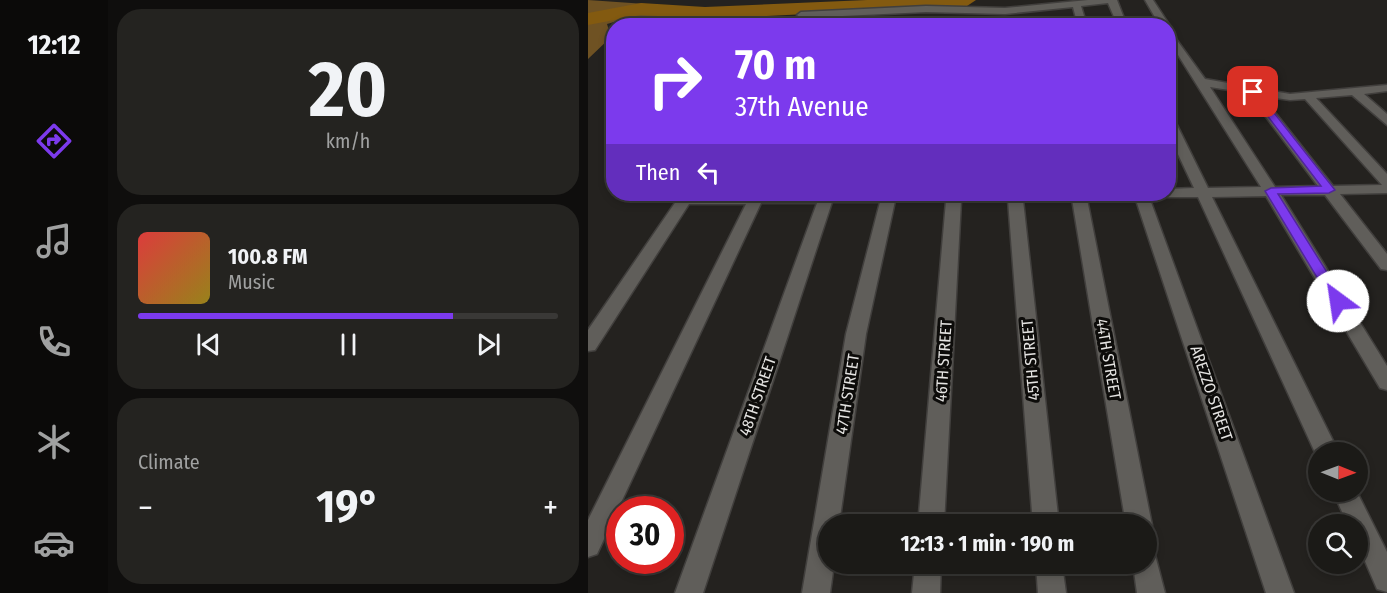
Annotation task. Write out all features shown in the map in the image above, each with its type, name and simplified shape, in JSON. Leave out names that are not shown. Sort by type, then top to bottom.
[{"type":"street","points":[[805,10],[844,13],[887,10],[963,14],[1005,11],[1040,13],[1076,4],[1112,0],[1120,18]]},
{"type":"street","points":[[1149,0],[1160,18]]},
{"type":"street","points":[[800,18],[805,10],[821,2]]},
{"type":"street","points":[[1076,4],[1080,18]]},
{"type":"street","points":[[884,18],[887,10]]},
{"type":"street","points":[[1005,11],[1005,18]]},
{"type":"street","points":[[842,18],[844,13]]},
{"type":"street","points":[[1176,43],[1271,191],[1387,383]]},
{"type":"street","points":[[1201,82],[1253,92],[1308,96],[1387,88]]},
{"type":"street","points":[[1355,91],[1387,121]]},
{"type":"street","points":[[1253,92],[1387,265]]},
{"type":"street","points":[[1308,96],[1387,182]]},
{"type":"street","points":[[1176,135],[1322,442]]},
{"type":"street","points":[[1176,193],[1387,189]]},
{"type":"street","points":[[588,345],[683,201]]},
{"type":"street","points":[[588,546],[755,201]]},
{"type":"street","name":"48TH STREET","points":[[688,593],[824,201]]},
{"type":"street","name":"47TH STREET","points":[[816,593],[856,334],[888,201]]},
{"type":"street","name":"46TH STREET","points":[[932,514],[954,201]]},
{"type":"street","name":"45TH STREET","points":[[1016,201],[1045,514]]},
{"type":"street","name":"44TH STREET","points":[[1080,201],[1137,514]]},
{"type":"street","name":"AREZZO STREET","points":[[1143,201],[1280,593]]},
{"type":"street","points":[[1350,502],[1387,580]]},
{"type":"street","points":[[926,593],[927,574]]},
{"type":"street","points":[[1050,574],[1052,593]]},
{"type":"street","points":[[1148,574],[1151,593]]},
{"type":"shaded area","points":[[588,0],[718,9],[791,8],[782,13],[606,18],[606,42],[588,59]]},
{"type":"waterway","points":[[588,19],[610,13],[641,9],[705,13],[967,0]]},
{"type":"route","points":[[1253,92],[1329,190],[1271,191],[1338,301]]}]
